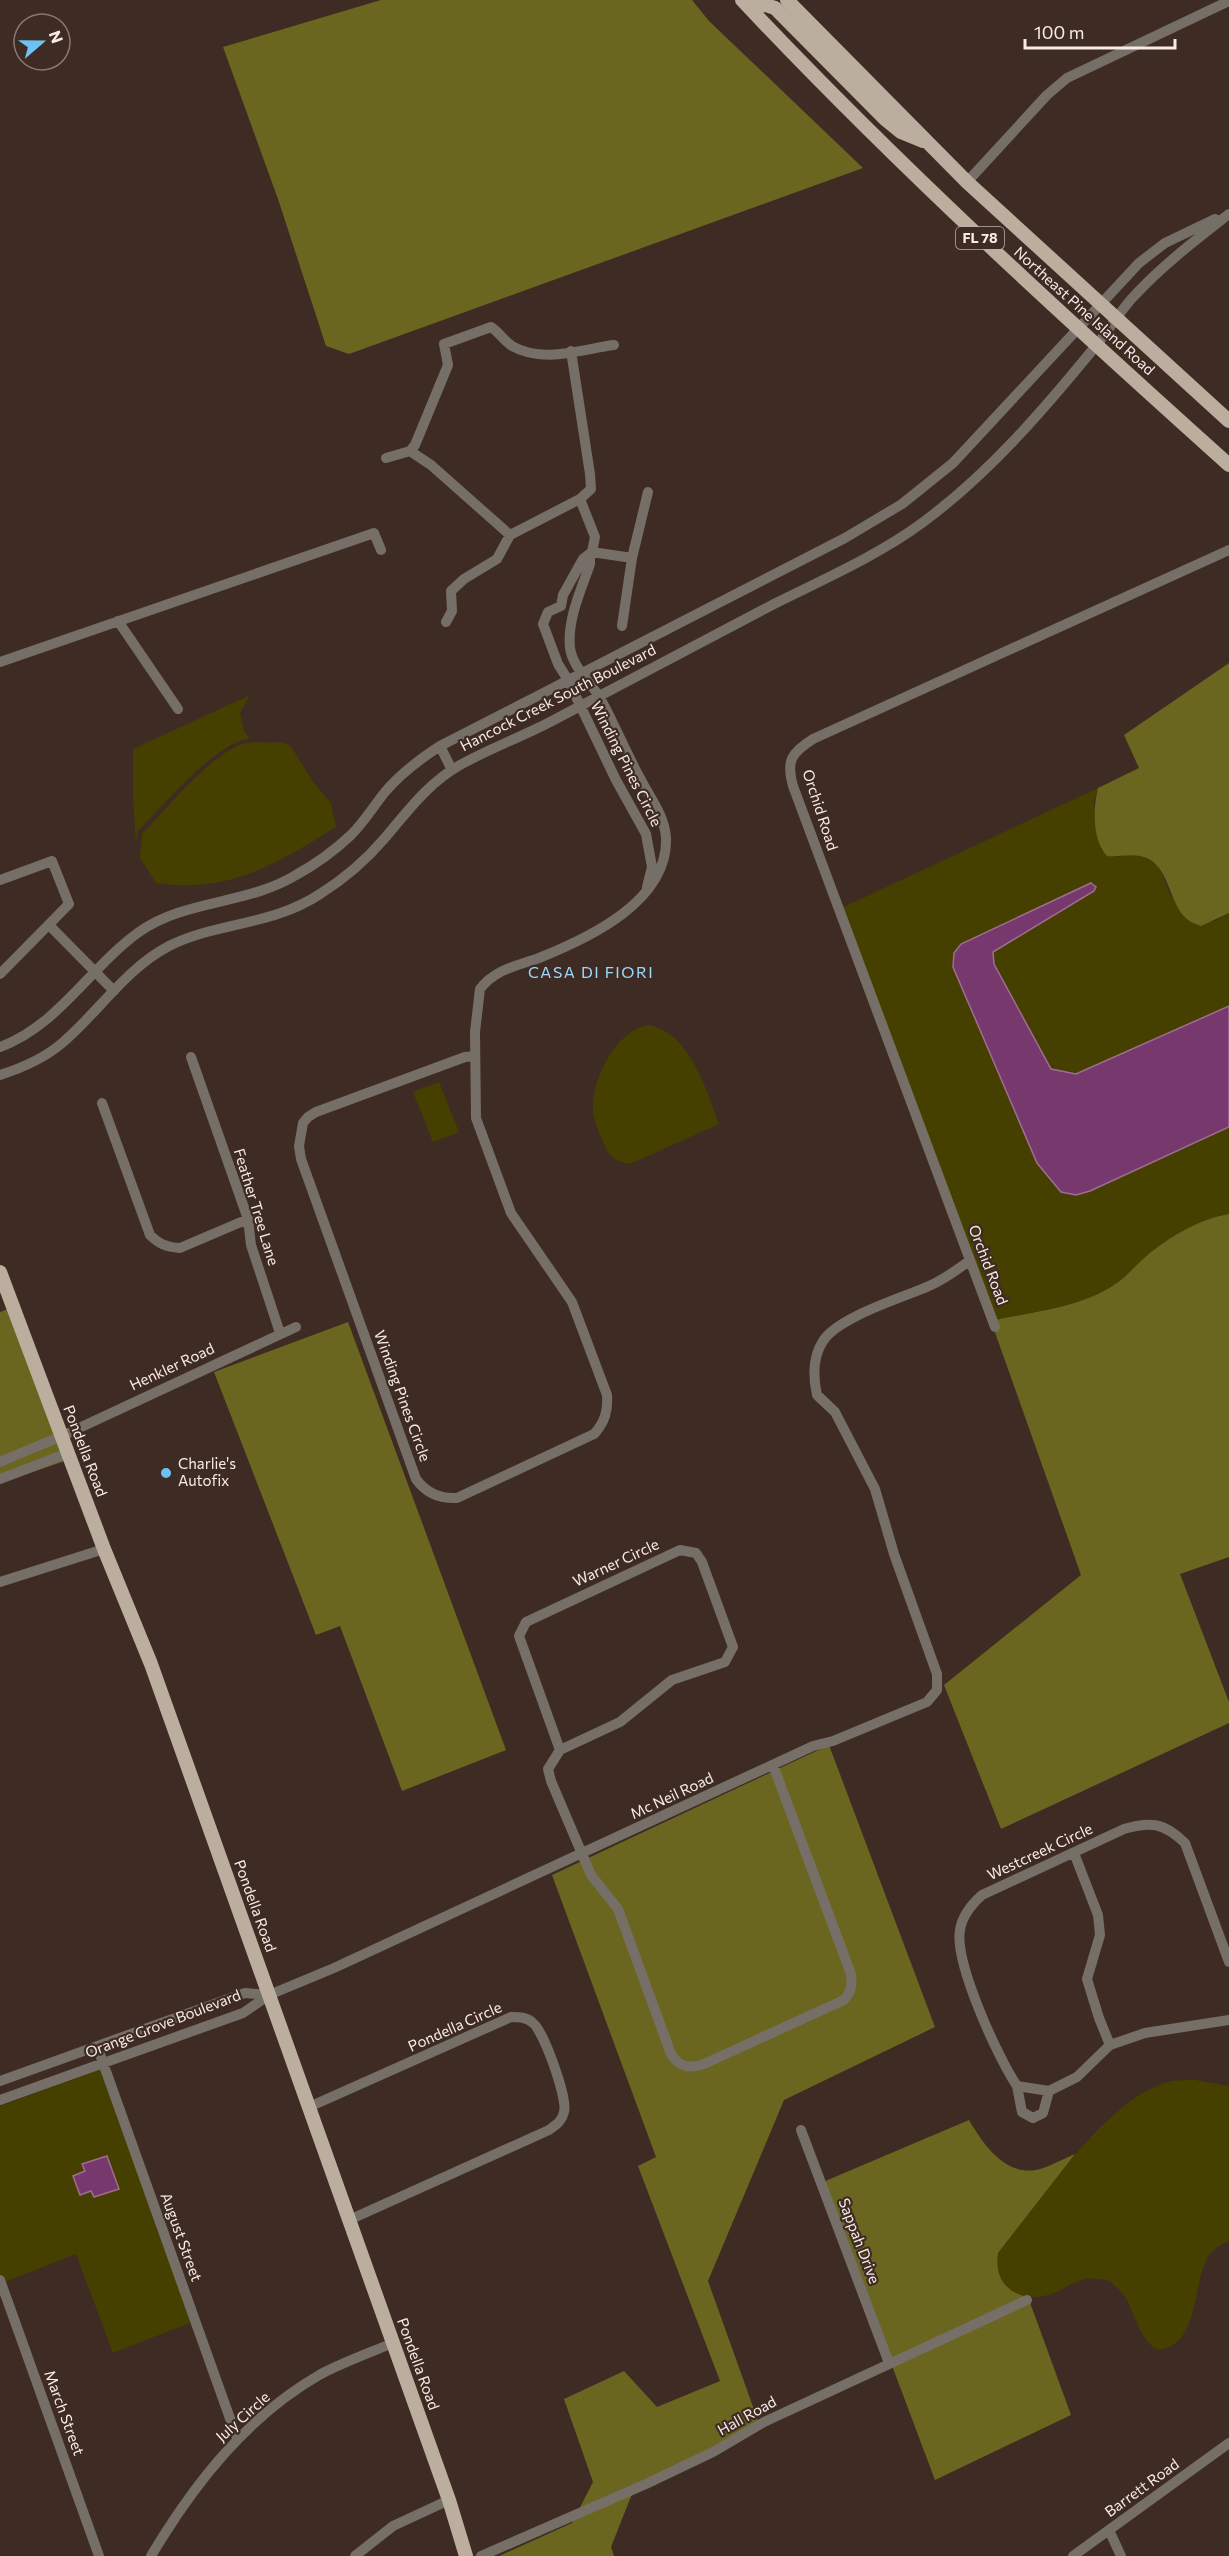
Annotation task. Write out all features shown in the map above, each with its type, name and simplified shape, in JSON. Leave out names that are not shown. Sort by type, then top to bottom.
[{"type":"main road","name":"Northeast Pine Island Road","points":[[787,0],[967,182],[1229,422]]},
{"type":"main road","name":"Northeast Pine Island Road","points":[[745,3],[929,190],[1229,465]]},
{"type":"main road","points":[[745,3],[775,8],[885,119],[901,132],[928,143]]},
{"type":"main road","name":"Pondella Road","points":[[0,1272],[104,1549],[151,1664],[449,2500],[466,2556]]},
{"type":"street","points":[[967,182],[1047,95],[1067,78],[1229,0]]},
{"type":"street","name":"Hancock Creek South Boulevard","points":[[0,1047],[34,1030],[120,947],[150,926],[179,912],[258,892],[295,877],[330,853],[351,835],[394,782],[411,765],[440,746],[844,538],[902,504],[953,463],[1117,285],[1152,253],[1165,243],[1229,213]]},
{"type":"street","name":"Hancock Creek South Boulevard","points":[[0,1075],[21,1068],[52,1051],[141,964],[166,948],[198,934],[259,921],[318,896],[358,865],[385,838],[415,800],[452,771],[580,707],[866,557],[921,524],[982,474],[1096,345],[1134,296],[1170,261],[1229,213]]},
{"type":"street","points":[[386,458],[410,451],[415,445],[448,365],[444,344],[491,327],[500,333],[509,345],[522,351],[545,355],[614,345]]},
{"type":"street","points":[[446,622],[452,610],[451,591],[464,579],[496,559],[510,535],[580,499],[591,489],[572,351]]},
{"type":"street","points":[[410,451],[431,465],[510,535]]},
{"type":"street","points":[[622,626],[632,558],[648,492]]},
{"type":"street","name":"Winding Pines Circle","points":[[474,1056],[465,1057],[316,1112],[303,1123],[299,1146],[315,1201],[416,1479],[423,1488],[447,1499],[457,1498],[594,1434],[605,1419],[608,1407],[607,1395],[578,1313],[524,1234],[506,1202],[476,1118],[474,1056],[478,999],[480,989],[486,981],[499,971],[539,958],[585,936],[621,914],[642,898],[659,875],[666,848],[664,825],[656,803],[638,775],[599,696],[581,673],[570,648],[572,616],[590,564],[595,537],[580,499]]},
{"type":"street","points":[[0,662],[374,533],[381,550]]},
{"type":"street","name":"Orchid Road","points":[[995,1327],[793,786],[789,773],[790,758],[801,746],[813,739],[1229,550]]},
{"type":"street","points":[[591,554],[632,558]]},
{"type":"street","name":"Winding Pines Circle","points":[[591,554],[583,559],[563,595],[561,606],[548,612],[543,624],[558,664],[650,845],[652,867],[648,886],[642,898]]},
{"type":"street","points":[[118,621],[178,709]]},
{"type":"street","points":[[440,746],[452,771]]},
{"type":"street","points":[[0,880],[52,861],[69,904],[50,926],[0,974]]},
{"type":"street","points":[[50,926],[114,991]]},
{"type":"street","name":"Feather Tree Lane","points":[[191,1057],[248,1219],[251,1245],[280,1333]]},
{"type":"street","points":[[102,1103],[150,1235],[158,1243],[180,1248],[248,1219]]},
{"type":"street","name":"Mc Neil Road","points":[[269,1995],[316,1976],[813,1746],[833,1741],[927,1702],[937,1690],[937,1674],[888,1536],[880,1502],[851,1440],[835,1412],[817,1395],[814,1382],[817,1352],[824,1339],[836,1328],[864,1313],[932,1285],[969,1261]]},
{"type":"street","name":"Henkler Road","points":[[0,1462],[62,1436],[296,1327]]},
{"type":"street","points":[[0,1479],[68,1453]]},
{"type":"street","points":[[0,1582],[104,1549]]},
{"type":"street","name":"Warner Circle","points":[[680,1550],[696,1552],[733,1647],[725,1662],[672,1680],[620,1722],[560,1750],[519,1636],[526,1622],[680,1550]]},
{"type":"street","points":[[560,1750],[548,1768],[555,1791],[596,1884],[611,1898],[618,1909],[671,2054],[676,2063],[686,2067],[704,2064],[844,2000],[850,1993],[851,1974],[773,1765]]},
{"type":"street","name":"Westcreek Circle","points":[[1049,2091],[1043,2113],[1033,2118],[1022,2112],[1017,2086],[1001,2061],[974,1991],[959,1944],[960,1929],[973,1902],[982,1895],[1124,1829],[1141,1824],[1157,1824],[1171,1830],[1185,1844],[1229,1962]]},
{"type":"street","points":[[1074,1853],[1098,1915],[1100,1935],[1087,1979],[1110,2045]]},
{"type":"street","name":"Orange Grove Boulevard","points":[[0,2081],[245,1993],[269,1995]]},
{"type":"street","name":"Orange Grove Boulevard","points":[[0,2100],[243,2013],[269,1995]]},
{"type":"street","name":"Pondella Circle","points":[[309,2107],[511,2017],[522,2017],[533,2022],[540,2031],[557,2076],[565,2109],[560,2122],[549,2130],[349,2220]]},
{"type":"street","points":[[1017,2086],[1049,2091],[1077,2077],[1110,2045],[1145,2033],[1229,2020]]},
{"type":"street","points":[[163,2023],[169,2039]]},
{"type":"street","name":"August Street","points":[[97,2046],[237,2438]]},
{"type":"street","name":"Sappah Drive","points":[[801,2130],[889,2363]]},
{"type":"street","name":"March Street","points":[[0,2280],[99,2556]]},
{"type":"street","name":"Hall Road","points":[[481,2556],[532,2536],[656,2480],[718,2450],[764,2422],[1027,2300]]},
{"type":"street","name":"July Circle","points":[[151,2556],[187,2500],[237,2438],[281,2402],[321,2375],[393,2343]]},
{"type":"street","name":"Barrett Road","points":[[1073,2556],[1229,2443]]},
{"type":"street","points":[[354,2556],[393,2526],[449,2500]]},
{"type":"street","points":[[1109,2530],[1121,2556]]},
{"type":"shaded area","points":[[381,0],[692,0],[709,21],[863,168],[349,354],[326,346],[278,199],[223,47]]},
{"type":"shaded area","points":[[1229,663],[1229,913],[1201,926],[1190,921],[1181,913],[1164,876],[1153,861],[1135,855],[1107,856],[1096,833],[1095,805],[1098,788],[1139,768],[1124,735]]},
{"type":"shaded area","points":[[250,695],[240,713],[244,731],[250,739],[237,742],[207,762],[138,831],[136,842],[133,749]]},
{"type":"shaded area","points":[[280,742],[290,745],[313,782],[331,803],[336,827],[272,864],[229,880],[182,885],[156,883],[140,858],[142,834],[203,770],[230,750],[247,743]]},
{"type":"shaded area","points":[[1098,788],[1094,803],[1102,851],[1120,857],[1130,854],[1146,857],[1158,865],[1171,896],[1188,920],[1215,921],[1229,913],[1229,1006],[1076,1074],[1051,1070],[994,964],[993,952],[1094,891],[953,967],[1037,1163],[1046,1174],[1076,1195],[1090,1191],[1229,1127],[1229,1214],[1198,1224],[1169,1240],[1146,1256],[1114,1285],[1100,1293],[1070,1304],[991,1321],[835,911]]},
{"type":"shaded area","points":[[1091,883],[1096,887],[1094,891],[993,952],[994,964],[1051,1069],[1076,1074],[1229,1006],[1229,1127],[1090,1191],[1076,1195],[1061,1192],[1037,1163],[953,967],[954,953],[961,944]]},
{"type":"shaded area","points":[[650,1025],[664,1031],[686,1051],[702,1080],[719,1124],[630,1164],[612,1157],[598,1131],[593,1111],[596,1085],[608,1057],[617,1045],[638,1028]]},
{"type":"shaded area","points":[[439,1082],[459,1132],[433,1142],[413,1092]]},
{"type":"shaded area","points":[[1229,1214],[1229,1557],[1180,1574],[1229,1702],[1229,1723],[1001,1829],[944,1685],[1081,1575],[991,1321],[1070,1304],[1100,1293],[1119,1281],[1151,1252],[1178,1233],[1198,1223]]},
{"type":"shaded area","points":[[8,1309],[65,1461],[0,1483],[0,1312]]},
{"type":"shaded area","points":[[348,1322],[506,1750],[402,1791],[340,1626],[316,1635],[214,1372]]},
{"type":"shaded area","points":[[829,1745],[935,2027],[784,2100],[708,2281],[761,2429],[632,2494],[611,2547],[614,2556],[499,2556],[572,2523],[593,2482],[564,2399],[624,2371],[657,2407],[720,2381],[638,2166],[656,2157],[552,1875]]},
{"type":"shaded area","points":[[102,2069],[197,2320],[113,2353],[76,2254],[0,2284],[0,2106]]},
{"type":"shaded area","points":[[1195,2080],[1229,2086],[1229,2241],[1208,2257],[1199,2281],[1190,2322],[1184,2334],[1176,2343],[1164,2349],[1153,2347],[1139,2328],[1123,2294],[1110,2281],[1084,2279],[1055,2293],[1039,2297],[1019,2295],[1011,2291],[1000,2276],[998,2253],[1076,2154],[1124,2106],[1148,2090],[1172,2081]]},
{"type":"shaded area","points":[[969,2120],[988,2148],[1004,2163],[1014,2168],[1036,2170],[1075,2154],[998,2253],[997,2261],[1000,2276],[1007,2287],[1028,2297],[1071,2415],[935,2480],[823,2182]]},
{"type":"shaded area","points":[[107,2156],[119,2189],[94,2197],[91,2191],[80,2195],[73,2176],[85,2171],[82,2164]]},
{"type":"place","name":"Charlie's Autofix","points":[[166,1473]]},
{"type":"district","name":"CASA DI FIORI","points":[[591,972]]}]
